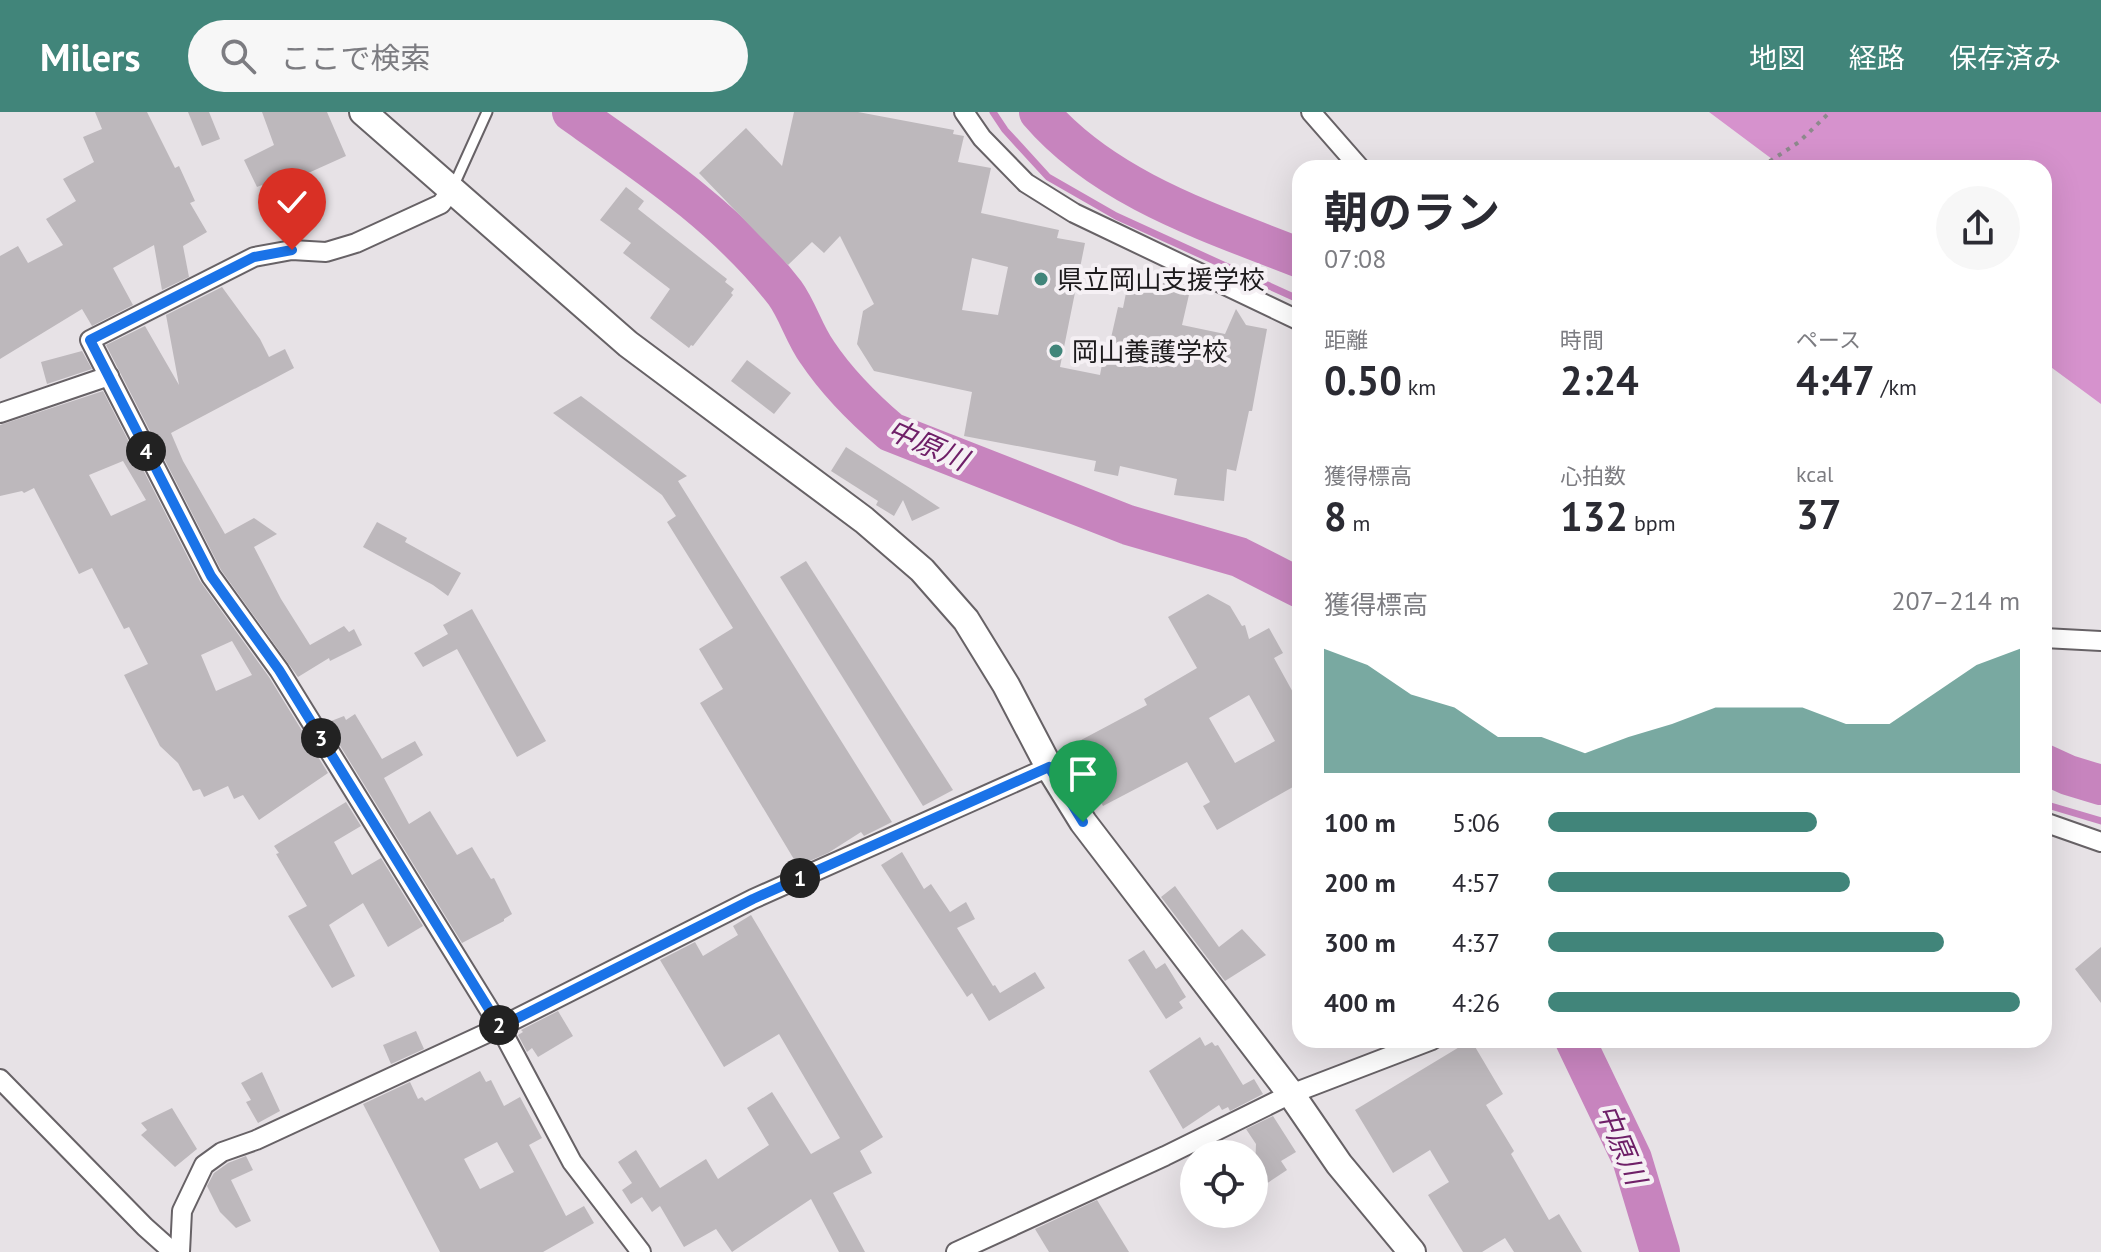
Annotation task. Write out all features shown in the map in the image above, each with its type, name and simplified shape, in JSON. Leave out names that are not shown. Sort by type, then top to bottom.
[{"type":"street","points":[[363,112],[628,344],[864,520],[922,570],[966,620],[1006,685],[1049,767],[1117,868],[1291,1094],[1339,1164],[1412,1252]]},
{"type":"street","points":[[964,112],[982,138],[1026,183],[1074,213],[1292,317]]},
{"type":"street","points":[[1311,112],[1353,160]]},
{"type":"street","points":[[453,188],[441,204],[356,243],[326,252],[292,250],[254,257],[90,340],[211,576],[279,670],[500,1027],[572,1162],[641,1252]]},
{"type":"street","points":[[0,413],[109,376]]},
{"type":"street","points":[[2052,638],[2101,641]]},
{"type":"street","points":[[180,1252],[182,1211],[204,1165],[222,1152],[256,1140],[500,1027],[753,899],[1049,767]]},
{"type":"street","points":[[2052,825],[2101,842]]},
{"type":"street","points":[[956,1252],[1291,1094],[1411,1048]]},
{"type":"street","points":[[0,1079],[173,1252]]},
{"type":"lane","points":[[453,188],[487,112]]},
{"type":"path","points":[[1772,160],[1799,142],[1830,112]]},
{"type":"shaded area","points":[[1709,112],[2101,112],[2101,404],[2052,368],[2052,160],[1773,160]]},
{"type":"building","points":[[95,112],[147,112],[175,168],[179,166],[195,201],[190,203],[207,232],[183,246],[189,277],[162,290],[154,245],[113,268],[133,305],[92,326],[82,309],[0,359],[0,256],[18,246],[28,263],[63,245],[46,219],[76,201],[63,179],[94,162],[83,137],[102,129]]},
{"type":"building","points":[[188,112],[209,112],[220,139],[202,146]]},
{"type":"building","points":[[262,112],[327,112],[346,156],[266,192],[262,185],[257,187],[244,160],[274,145]]},
{"type":"building","points":[[794,112],[858,112],[954,130],[953,134],[964,136],[958,162],[991,168],[981,213],[1059,230],[1057,238],[1085,243],[1060,367],[1100,375],[1118,307],[1123,308],[1130,273],[1191,286],[1182,325],[1225,334],[1236,309],[1246,325],[1267,329],[1252,411],[1249,411],[1236,471],[1227,469],[1224,501],[1174,495],[1177,479],[1120,466],[1118,476],[1094,471],[1096,461],[964,436],[972,392],[874,371],[857,344],[863,311],[874,304],[840,236],[824,253],[812,242],[788,265],[699,173],[746,128],[782,166]],"holes":[[[972,258],[1008,267],[998,315],[962,310]]]},
{"type":"building","points":[[626,187],[644,201],[638,209],[727,279],[725,282],[734,289],[733,295],[689,348],[650,318],[670,289],[623,253],[631,243],[600,220]]},
{"type":"building","points":[[222,287],[260,339],[269,357],[285,349],[294,368],[171,433],[183,461],[225,534],[254,518],[277,534],[254,547],[310,645],[344,626],[349,632],[354,629],[362,645],[330,661],[329,658],[298,677],[221,570],[106,345],[145,326],[179,385],[166,315]]},
{"type":"building","points":[[82,351],[92,369],[47,384],[41,362]]},
{"type":"building","points":[[747,360],[791,393],[774,414],[731,381]]},
{"type":"building","points":[[103,391],[200,581],[269,677],[328,773],[259,820],[243,795],[234,799],[228,786],[204,797],[200,789],[193,791],[178,763],[160,746],[124,675],[148,664],[129,627],[124,629],[92,568],[79,574],[34,488],[24,493],[0,496],[0,425]],"holes":[[[123,461],[146,500],[111,516],[89,475]],[[232,641],[252,675],[216,691],[201,655]]]},
{"type":"building","points":[[581,396],[687,476],[678,481],[892,822],[864,836],[861,832],[828,853],[798,866],[700,703],[723,689],[699,649],[733,628],[667,522],[676,516],[662,495],[553,413]]},
{"type":"building","points":[[846,447],[940,508],[912,521],[903,500],[894,516],[876,505],[878,501],[831,471]]},
{"type":"building","points":[[377,522],[407,538],[405,542],[461,573],[448,596],[363,547]]},
{"type":"building","points":[[806,561],[953,790],[923,806],[780,577]]},
{"type":"building","points":[[1208,594],[1230,606],[1242,626],[1245,625],[1249,639],[1269,628],[1283,653],[1274,658],[1292,691],[1292,788],[1217,830],[1203,806],[1210,802],[1187,762],[1103,806],[1088,779],[1084,781],[1066,748],[1147,705],[1144,699],[1197,668],[1168,617]],"holes":[[[1249,695],[1275,741],[1235,763],[1209,718]]]},
{"type":"building","points":[[472,609],[546,741],[517,757],[457,649],[423,667],[414,653],[448,634],[443,625]]},
{"type":"building","points":[[355,714],[382,759],[415,741],[423,755],[384,778],[409,824],[430,811],[457,855],[472,847],[491,879],[494,878],[512,914],[504,921],[462,943],[326,723],[344,716],[346,720]]},
{"type":"building","points":[[346,802],[361,826],[334,842],[352,875],[381,858],[423,926],[388,947],[363,903],[329,925],[355,976],[332,988],[288,916],[307,906],[274,846]]},
{"type":"building","points":[[902,852],[924,889],[931,884],[950,912],[966,902],[975,919],[957,928],[1000,993],[1035,972],[1045,988],[989,1021],[972,993],[967,997],[881,865]]},
{"type":"building","points":[[1175,886],[1219,947],[1242,929],[1266,955],[1225,981],[1161,897]]},
{"type":"building","points":[[751,915],[883,1137],[860,1151],[872,1173],[833,1193],[865,1252],[839,1252],[811,1199],[732,1252],[716,1229],[684,1247],[660,1206],[652,1212],[642,1197],[631,1204],[622,1190],[632,1183],[618,1162],[636,1150],[660,1188],[706,1159],[718,1179],[769,1145],[747,1108],[772,1092],[811,1154],[840,1138],[779,1034],[724,1067],[660,960],[695,942],[703,956],[738,935],[733,926]]},
{"type":"building","points":[[2101,947],[2101,1003],[2075,969]]},
{"type":"building","points":[[1144,950],[1156,969],[1165,963],[1186,997],[1179,1002],[1183,1008],[1166,1019],[1128,960]]},
{"type":"building","points":[[558,1011],[573,1036],[538,1057],[532,1048],[527,1052],[518,1035],[523,1032],[521,1030]]},
{"type":"building","points":[[416,1031],[424,1049],[391,1064],[383,1045]]},
{"type":"building","points":[[1200,1037],[1205,1046],[1212,1042],[1218,1045],[1243,1085],[1254,1079],[1263,1094],[1230,1111],[1228,1107],[1222,1110],[1219,1105],[1183,1129],[1149,1071]]},
{"type":"building","points":[[1458,1048],[1476,1048],[1503,1094],[1486,1105],[1514,1151],[1511,1154],[1549,1220],[1559,1214],[1582,1252],[1514,1252],[1505,1238],[1482,1252],[1463,1252],[1428,1195],[1449,1182],[1430,1150],[1393,1173],[1355,1110]]},
{"type":"building","points":[[480,1071],[486,1082],[491,1080],[504,1106],[520,1097],[542,1138],[529,1145],[566,1216],[584,1206],[594,1223],[543,1252],[440,1252],[363,1104],[410,1082],[418,1099],[422,1097],[425,1101]],"holes":[[[497,1142],[514,1172],[480,1189],[464,1159]]]},
{"type":"building","points":[[262,1072],[280,1111],[258,1123],[246,1102],[251,1100],[241,1083]]},
{"type":"building","points":[[172,1108],[197,1149],[175,1167],[141,1135],[147,1130],[141,1123]]},
{"type":"building","points":[[1273,1116],[1296,1152],[1281,1161],[1287,1170],[1268,1183],[1268,1140],[1253,1140],[1246,1129]]},
{"type":"building","points":[[246,1156],[253,1170],[231,1180],[251,1221],[236,1228],[220,1212],[207,1186],[214,1173]]},
{"type":"building","points":[[1097,1200],[1129,1252],[1049,1252],[1035,1229]]},
{"type":"waterway","name":"中原川","points":[[572,112],[686,195],[738,241],[785,293],[812,345],[833,374],[891,432],[1128,525],[1239,557],[1292,584]]},
{"type":"waterway","points":[[993,112],[1005,130],[1048,177],[1116,216],[1292,296]]},
{"type":"waterway","points":[[1039,112],[1065,139],[1127,183],[1195,216],[1292,255]]},
{"type":"waterway","points":[[2052,768],[2101,785]]},
{"type":"waterway","points":[[2052,806],[2101,821]]},
{"type":"waterway","name":"中原川","points":[[1579,1048],[1632,1159],[1660,1252]]},
{"type":"place","name":"県立岡山支援学校","points":[[1041,279]]},
{"type":"place","name":"岡山養護学校","points":[[1056,351]]},
{"type":"route","points":[[292,250],[254,257],[90,340],[211,576],[279,670],[500,1027],[753,899],[1049,767],[1083,822]]}]
